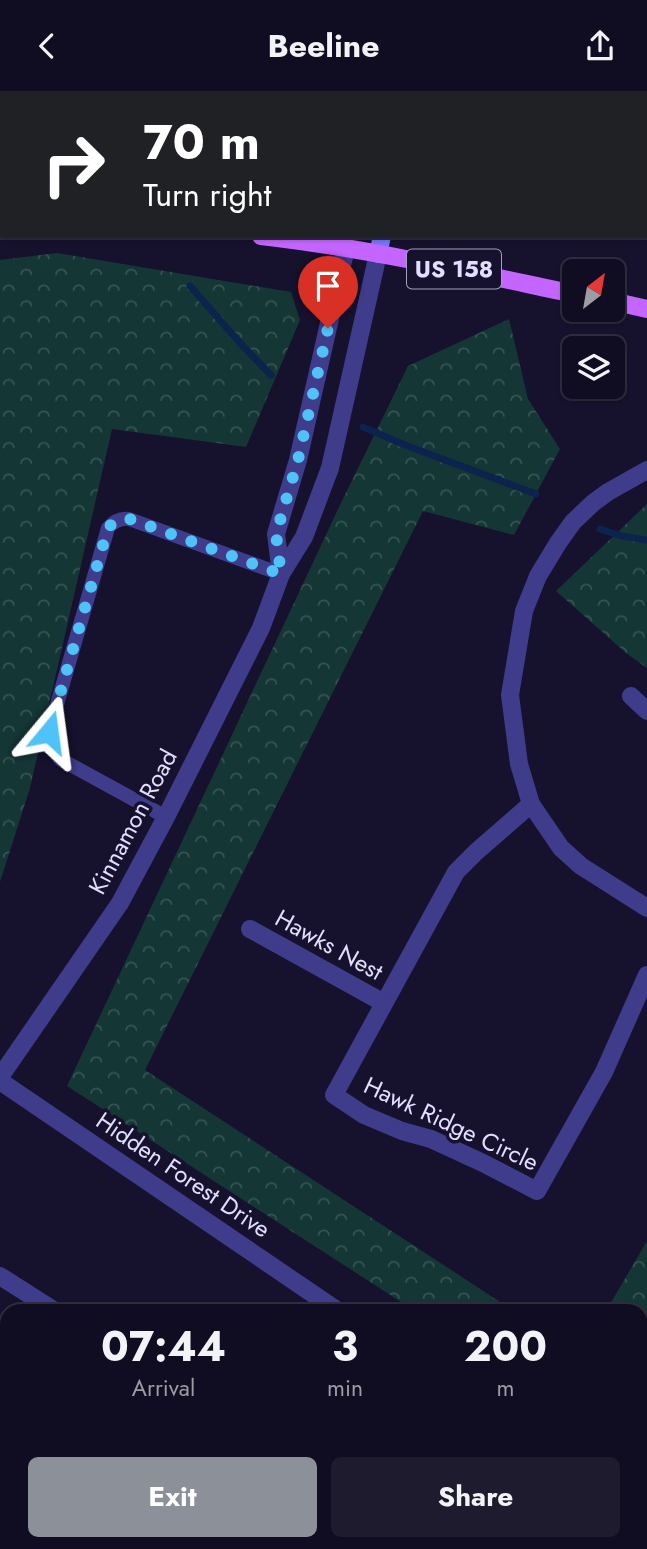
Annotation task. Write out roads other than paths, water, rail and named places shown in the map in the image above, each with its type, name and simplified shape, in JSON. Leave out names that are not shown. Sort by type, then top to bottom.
[{"type":"main road","name":"US 158","points":[[290,238],[380,245],[562,291]]},
{"type":"main road","points":[[625,305],[647,309]]},
{"type":"street","name":"Kinnamon Road","points":[[281,574],[276,534],[298,460],[348,242]]},
{"type":"street","name":"Kinnamon Road","points":[[0,1079],[120,903],[261,628],[281,574],[304,537],[330,468],[380,245]]},
{"type":"street","points":[[298,460],[330,468]]},
{"type":"street","points":[[647,470],[608,492],[573,522],[538,576],[524,611],[510,695],[519,764],[531,804],[561,848],[582,866],[647,908]]},
{"type":"street","points":[[631,696],[647,711]]},
{"type":"street","name":"Hawk Ridge Circle","points":[[531,804],[457,872],[334,1095],[364,1115],[402,1131],[431,1139],[537,1191],[604,1072],[647,975]]},
{"type":"street","name":"Hawks Nest","points":[[250,929],[384,1003]]},
{"type":"street","name":"Hidden Forest Drive","points":[[0,1079],[328,1304]]},
{"type":"street","points":[[0,1276],[44,1304]]},
{"type":"lane","points":[[166,817],[60,759],[54,753],[49,739],[108,528],[117,521],[130,519],[281,574]]},
{"type":"waterway","points":[[190,286],[271,375]]},
{"type":"waterway","points":[[363,427],[536,494]]},
{"type":"waterway","points":[[600,529],[647,540]]}]
